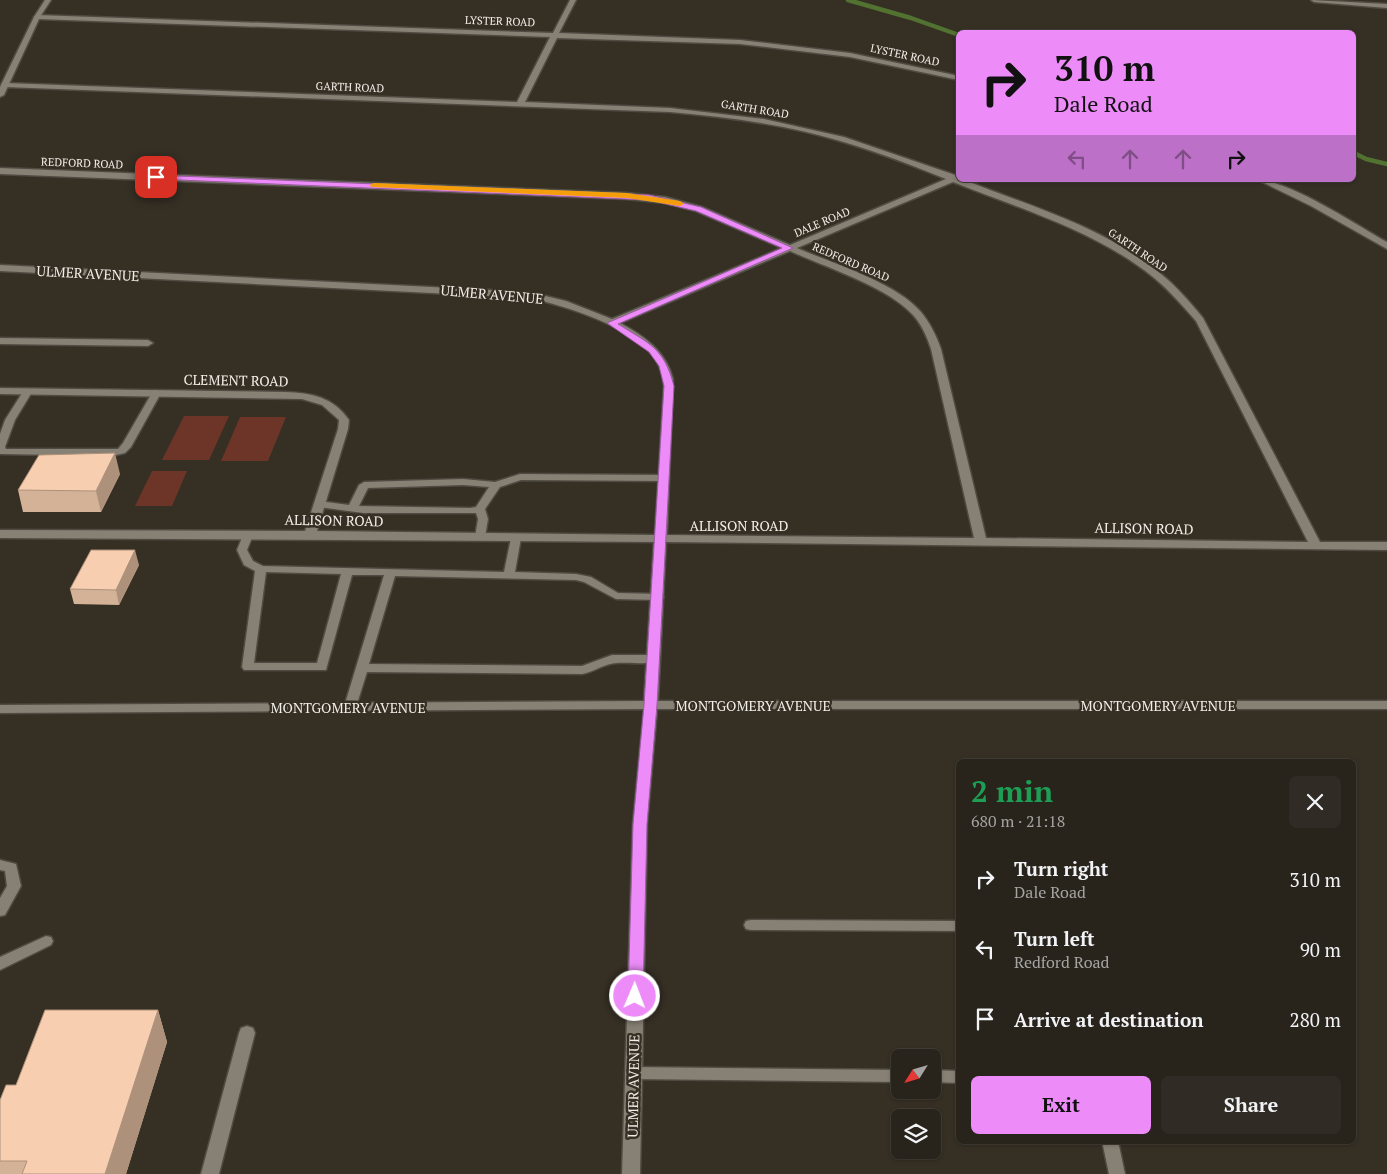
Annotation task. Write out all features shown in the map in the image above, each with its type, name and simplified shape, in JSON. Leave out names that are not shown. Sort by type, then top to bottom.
[{"type":"street","points":[[0,95],[37,16],[48,0]]},
{"type":"street","points":[[520,104],[573,0]]},
{"type":"street","points":[[1314,0],[1387,6]]},
{"type":"street","name":"LYSTER ROAD","points":[[37,16],[704,40],[778,46],[858,56],[956,77]]},
{"type":"street","name":"GARTH ROAD","points":[[5,85],[670,110],[768,122],[841,139],[956,178]]},
{"type":"street","name":"REDFORD ROAD","points":[[0,171],[649,197],[698,209],[885,289],[911,306],[927,325],[936,349],[981,542]]},
{"type":"street","name":"DALE ROAD","points":[[612,323],[956,178]]},
{"type":"street","name":"GARTH ROAD","points":[[966,182],[1098,237],[1148,268],[1188,304],[1200,320],[1222,360],[1315,544]]},
{"type":"street","points":[[1266,182],[1314,204],[1387,246]]},
{"type":"street","name":"ULMER AVENUE","points":[[0,268],[505,292],[556,300],[612,323],[652,350],[660,358],[668,376],[669,386],[651,705],[640,824],[631,1174]]},
{"type":"street","name":"CLEMENT ROAD","points":[[0,392],[285,395],[309,396],[321,399],[329,404],[344,420],[343,429],[310,535]]},
{"type":"street","name":"ALLISON ROAD","points":[[0,534],[310,535],[1387,546]]},
{"type":"street","name":"MONTGOMERY AVENUE","points":[[0,709],[651,705],[1387,705]]},
{"type":"street","points":[[210,1174],[247,1033]]},
{"type":"lane","points":[[0,341],[148,343]]},
{"type":"lane","points":[[27,392],[10,420],[0,447],[3,452],[112,453],[121,451],[127,445],[156,393]]},
{"type":"lane","points":[[353,507],[364,485],[464,482],[496,485],[520,477],[664,478]]},
{"type":"lane","points":[[475,510],[496,485]]},
{"type":"lane","points":[[319,504],[353,507],[363,510],[475,510],[483,519],[480,537]]},
{"type":"lane","points":[[248,535],[242,550],[248,563],[260,569],[576,577],[588,579],[616,596],[658,597]]},
{"type":"lane","points":[[509,576],[516,538]]},
{"type":"lane","points":[[260,569],[248,667],[322,667],[347,572]]},
{"type":"lane","points":[[350,707],[390,573]]},
{"type":"lane","points":[[362,668],[582,670],[590,669],[612,659],[654,659]]},
{"type":"lane","points":[[0,865],[11,868],[14,886],[0,911]]},
{"type":"lane","points":[[751,925],[956,926]]},
{"type":"lane","points":[[0,964],[46,941]]},
{"type":"lane","points":[[633,1073],[891,1076]]},
{"type":"lane","points":[[941,1076],[956,1077]]},
{"type":"lane","points":[[1111,1144],[1118,1174]]},
{"type":"shaded area","points":[[184,416],[229,416],[209,460],[162,460]]},
{"type":"shaded area","points":[[240,417],[286,417],[268,461],[221,461]]},
{"type":"shaded area","points":[[152,471],[187,471],[172,506],[135,506]]},
{"type":"building","points":[[115,453],[96,491],[18,490],[39,455]]},
{"type":"building","points":[[91,550],[135,550],[116,590],[70,589]]},
{"type":"building","points":[[45,1010],[158,1010],[105,1174],[22,1174],[27,1161],[0,1161],[0,1100],[6,1085],[16,1085]]},
{"type":"waterway","points":[[848,0],[911,18],[956,34]]},
{"type":"waterway","points":[[1356,154],[1366,159],[1387,164]]},
{"type":"slow traffic","points":[[374,185],[649,197],[680,204]]},
{"type":"route","points":[[156,177],[649,197],[698,209],[789,248],[612,323],[641,341],[660,358],[668,376],[669,386],[651,705],[640,824],[635,996]]}]
